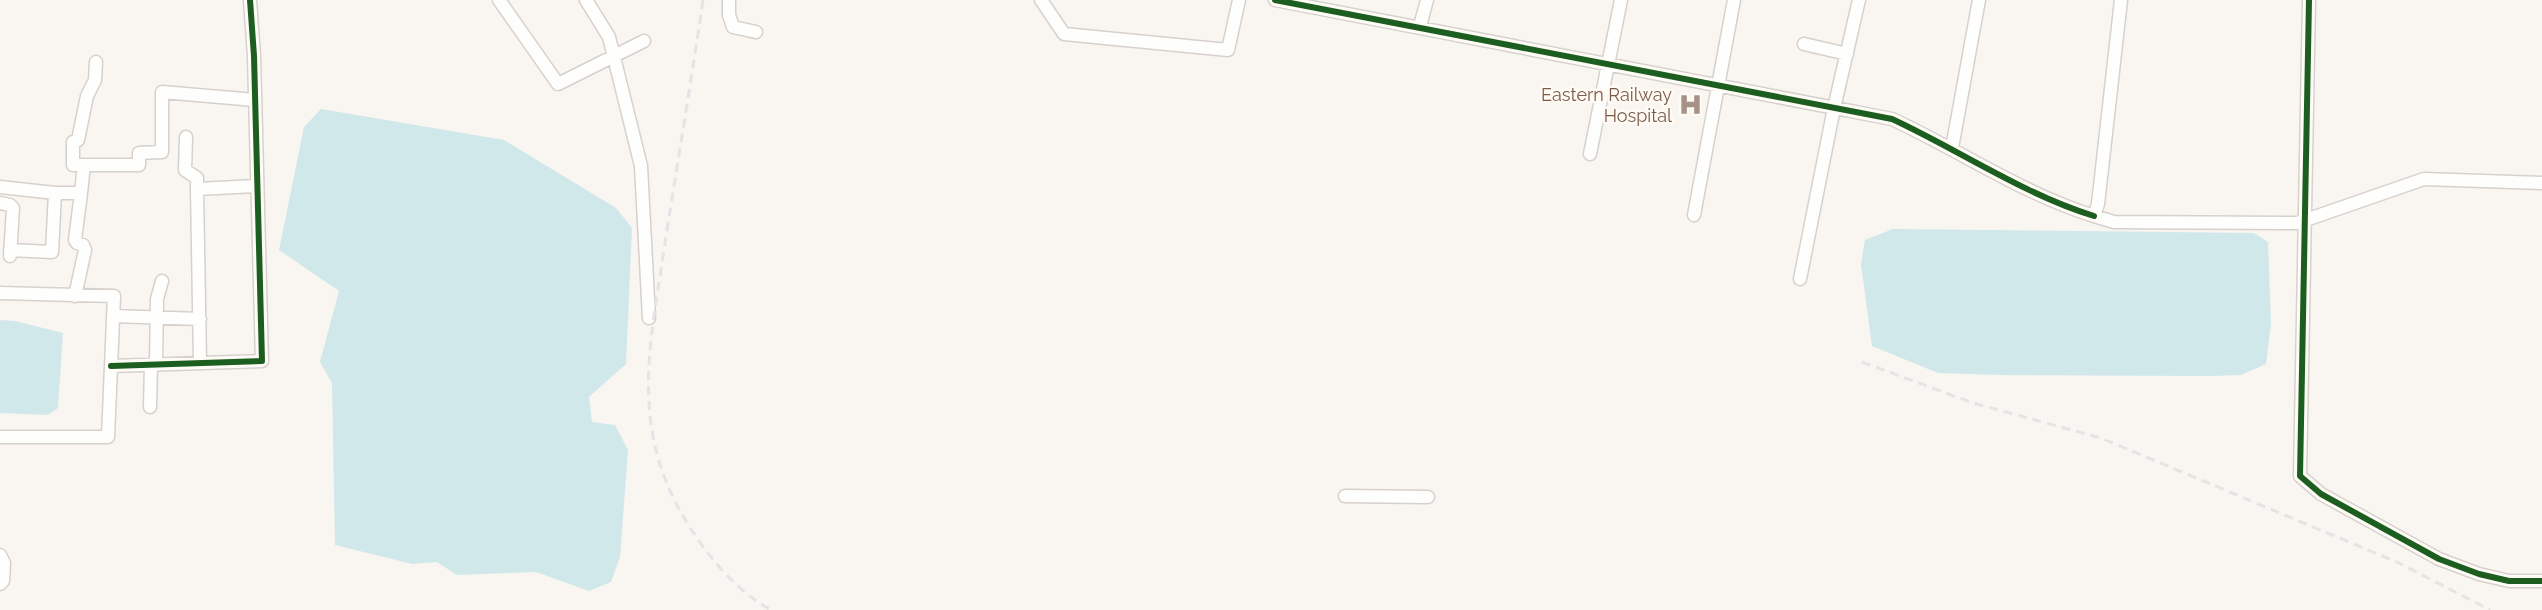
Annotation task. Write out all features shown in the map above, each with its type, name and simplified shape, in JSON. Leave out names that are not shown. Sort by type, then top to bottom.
[{"type":"street","points":[[111,366],[262,361],[250,0]]},
{"type":"street","points":[[499,0],[558,84],[644,41]]},
{"type":"street","points":[[586,0],[609,37],[641,166],[649,318]]},
{"type":"street","points":[[729,0],[729,15],[733,27],[756,32]]},
{"type":"street","points":[[1041,0],[1064,34],[1228,50],[1239,0]]},
{"type":"street","points":[[1275,0],[1892,118],[2060,206],[2114,222],[2297,223],[2424,179],[2542,183]]},
{"type":"street","points":[[1420,26],[1426,0]]},
{"type":"street","points":[[1590,154],[1622,0]]},
{"type":"street","points":[[1694,215],[1734,0]]},
{"type":"street","points":[[1800,279],[1834,108],[1859,0]]},
{"type":"street","points":[[1952,148],[1979,0]]},
{"type":"street","points":[[2094,216],[2121,0]]},
{"type":"street","points":[[2309,0],[2300,476],[2321,495],[2439,559],[2479,574],[2509,581],[2542,581]]},
{"type":"street","points":[[1804,44],[1847,54]]},
{"type":"street","points":[[96,62],[95,80],[87,96],[78,140],[73,141],[73,165],[138,165],[139,153],[162,152],[162,92],[255,100]]},
{"type":"street","points":[[186,137],[185,170],[196,178],[197,189],[200,363]]},
{"type":"street","points":[[75,296],[85,250],[83,245],[75,240],[84,165]]},
{"type":"street","points":[[197,189],[256,186]]},
{"type":"street","points":[[0,187],[55,194],[81,193]]},
{"type":"street","points":[[0,203],[13,208],[10,253],[52,252],[55,194]]},
{"type":"street","points":[[156,365],[157,299],[162,281]]},
{"type":"street","points":[[0,293],[114,296],[108,436],[0,437]]},
{"type":"street","points":[[113,316],[200,319]]},
{"type":"street","points":[[150,407],[151,366],[156,365]]},
{"type":"street","points":[[1345,496],[1428,497]]},
{"type":"street","points":[[0,555],[4,563],[3,581],[0,584]]},
{"type":"water","points":[[321,109],[504,140],[616,208],[632,228],[626,364],[589,397],[592,422],[615,425],[628,450],[620,557],[611,582],[589,591],[536,572],[457,575],[437,562],[412,564],[335,545],[332,383],[320,362],[339,291],[279,250],[304,127]]},
{"type":"water","points":[[1893,229],[2254,233],[2268,242],[2271,324],[2266,364],[2241,375],[2211,376],[1938,373],[1872,346],[1861,264],[1865,240]]},
{"type":"water","points":[[0,320],[15,321],[63,333],[58,408],[48,415],[0,413]]},
{"type":"railway","points":[[703,0],[654,313],[648,390],[651,427],[660,464],[675,502],[699,541],[731,580],[771,610]]},
{"type":"railway","points":[[1862,362],[1973,403],[2101,438],[2399,563],[2490,610]]},
{"type":"cycle path","points":[[111,366],[262,361],[254,56],[250,0]]},
{"type":"cycle path","points":[[1275,0],[1892,119],[2017,184],[2094,216]]},
{"type":"cycle path","points":[[2309,0],[2300,476],[2321,494],[2439,559],[2479,574],[2509,581],[2542,581]]},
{"type":"place","name":"Eastern Railway Hospital","points":[[1690,105]]}]
